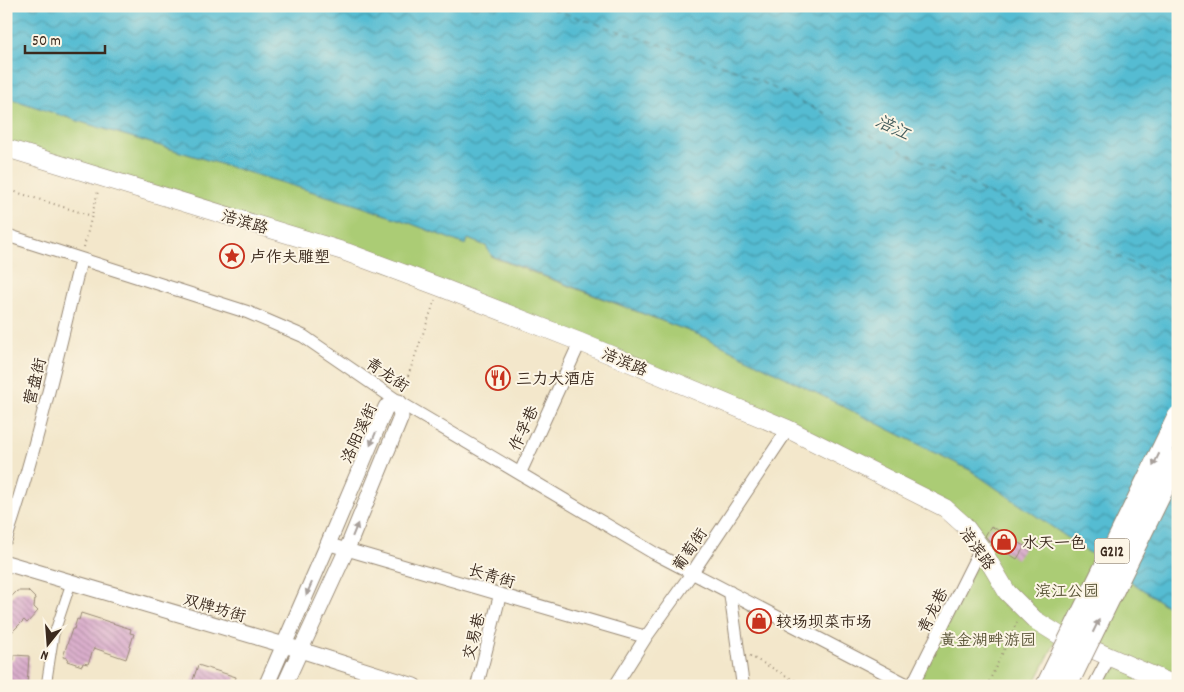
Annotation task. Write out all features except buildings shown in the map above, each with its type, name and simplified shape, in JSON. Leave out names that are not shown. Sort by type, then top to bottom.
[{"type":"highway","name":"G212","points":[[1046,686],[1178,416]]},
{"type":"highway","name":"G212","points":[[1067,686],[1178,459]]},
{"type":"main road","name":"涪滨路","points":[[6,148],[346,252],[580,342],[788,429],[945,508],[964,525],[981,548],[1007,592],[1035,620],[1059,635],[1177,686]]},
{"type":"street","name":"青龙街","points":[[6,236],[247,312],[303,336],[399,402],[654,552],[911,686]]},
{"type":"street","name":"营盘街","points":[[6,539],[21,494],[48,396],[81,259]]},
{"type":"street","name":"作孚巷","points":[[520,473],[580,342]]},
{"type":"street","name":"洛阳溪街","points":[[266,686],[386,407],[399,402],[401,417],[347,549],[284,686]]},
{"type":"street","name":"葡萄街","points":[[615,686],[646,637],[692,573],[788,429]]},
{"type":"street","name":"长青街","points":[[328,544],[646,637]]},
{"type":"street","name":"青龙巷","points":[[911,686],[981,548]]},
{"type":"street","name":"双牌坊街","points":[[6,564],[301,650],[414,686]]},
{"type":"street","points":[[46,686],[54,634],[71,583]]},
{"type":"street","points":[[730,592],[743,686]]},
{"type":"street","name":"交易巷","points":[[477,686],[500,595]]},
{"type":"street","points":[[1094,686],[1109,656]]},
{"type":"path","points":[[81,259],[102,177]]},
{"type":"path","points":[[6,189],[92,216]]},
{"type":"path","points":[[399,402],[440,287]]},
{"type":"path","points":[[987,686],[1023,608]]},
{"type":"path","points":[[737,649],[805,686]]},
{"type":"green space","name":"滨江公园","points":[[6,97],[81,122],[357,205],[466,245],[468,239],[486,246],[492,257],[707,338],[970,470],[1178,614],[1178,686],[1094,686],[1108,657],[1059,635],[1033,686],[912,686],[981,548],[964,525],[788,429],[440,287],[6,148]]},
{"type":"water","name":"涪江","points":[[6,6],[1178,6],[1178,614],[970,470],[707,338],[492,256],[486,246],[468,239],[466,245],[357,205],[81,122],[6,97]]},
{"type":"ferry route","points":[[543,6],[737,70],[1178,286]]},
{"type":"place","name":"卢作夫雕塑","points":[[232,256]]},
{"type":"place","name":"三力大酒店","points":[[498,378]]},
{"type":"place","name":"水天一色","points":[[1004,542]]},
{"type":"place","name":"较场坝菜市场","points":[[759,621]]},
{"type":"park label","name":"黄金湖畔游园","points":[[988,639]]}]
